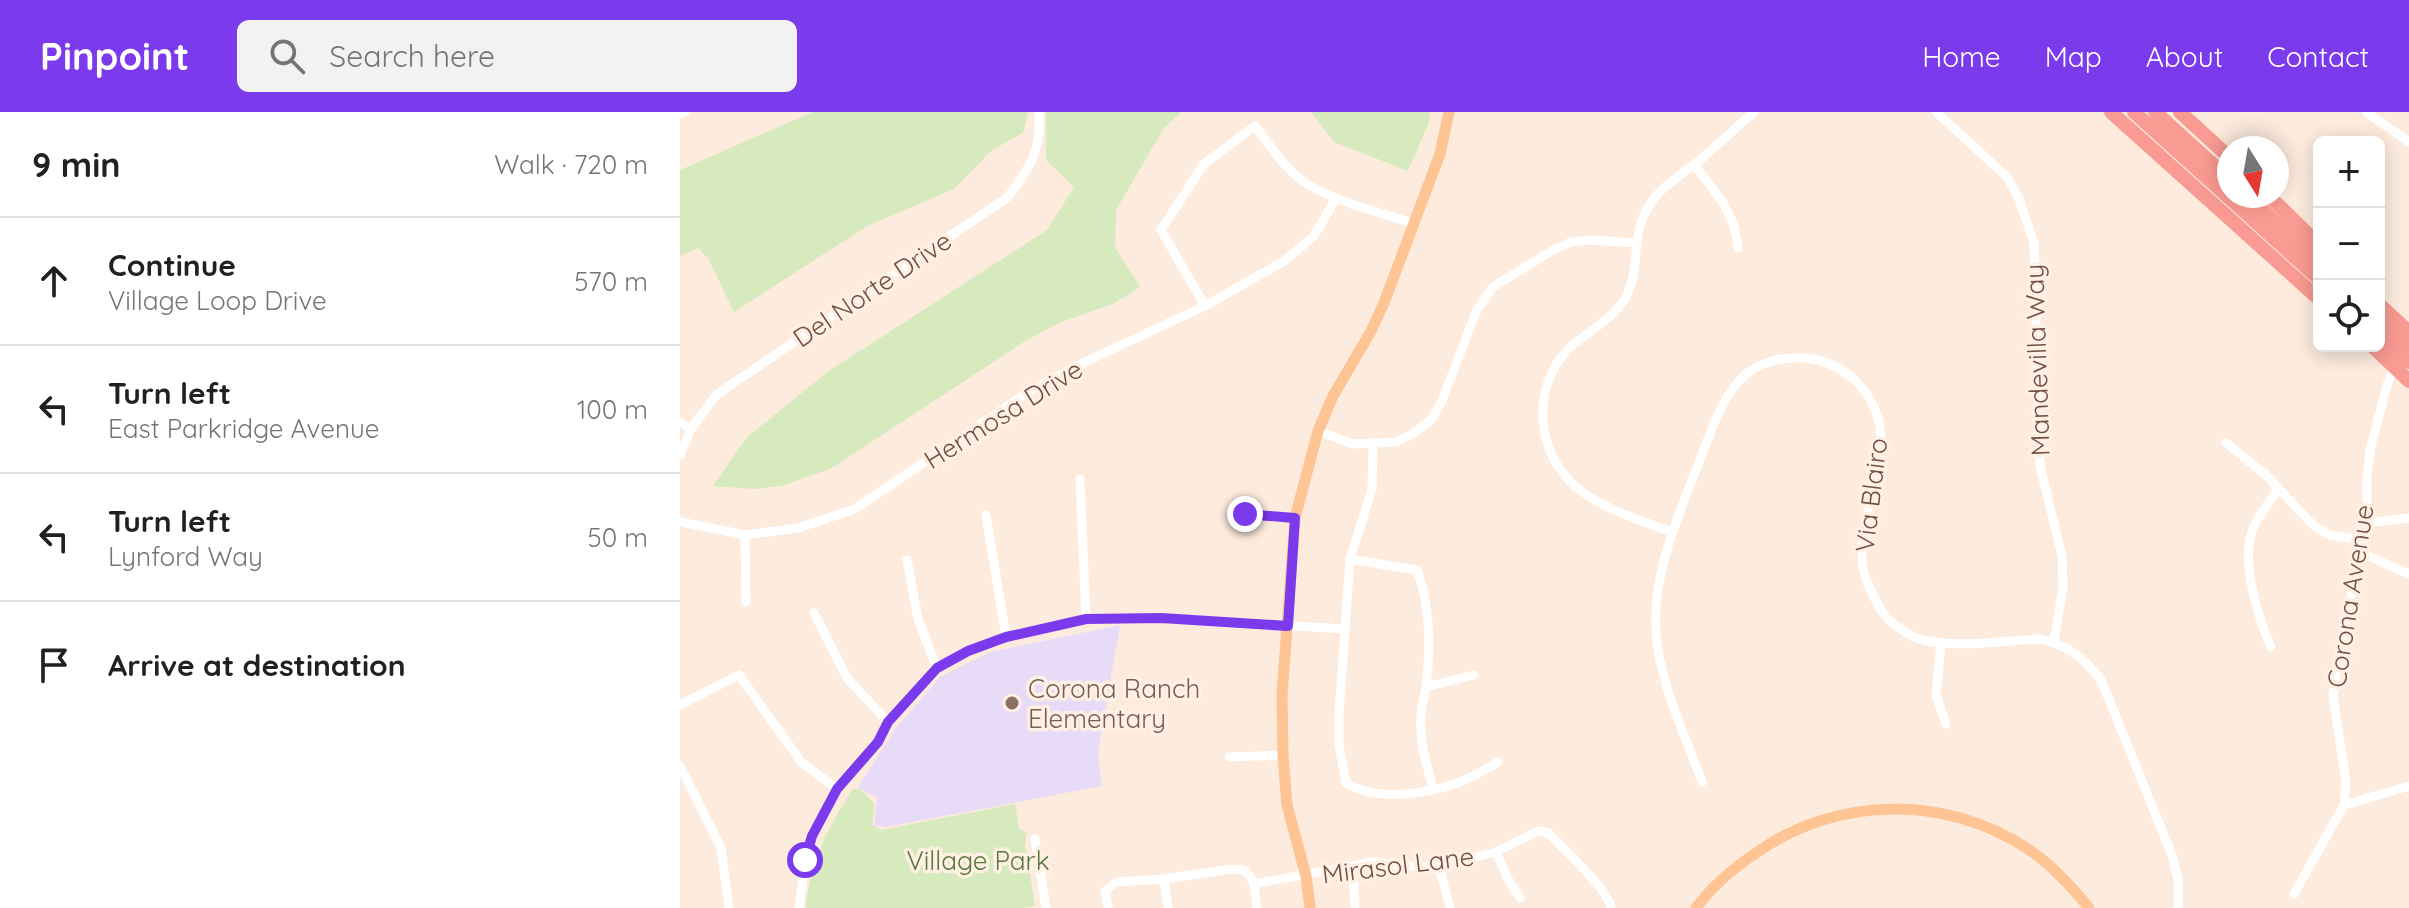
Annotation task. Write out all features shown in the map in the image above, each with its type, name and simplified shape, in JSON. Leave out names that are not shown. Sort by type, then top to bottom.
[{"type":"highway","points":[[2111,112],[2313,294]]},
{"type":"highway","points":[[2134,112],[2313,274]]},
{"type":"highway","points":[[2155,112],[2217,168]]},
{"type":"highway","points":[[2180,112],[2217,146]]},
{"type":"highway","points":[[2260,208],[2313,256]]},
{"type":"highway","points":[[2281,208],[2313,239]]},
{"type":"highway","points":[[2385,330],[2409,332]]},
{"type":"highway","points":[[2385,331],[2409,343]]},
{"type":"highway","points":[[2385,332],[2409,362]]},
{"type":"highway","points":[[2385,334],[2409,381]]},
{"type":"main road","points":[[1310,908],[1306,876],[1287,805],[1283,755],[1282,695],[1295,518],[1318,431],[1333,396],[1379,313],[1440,154],[1449,112]]},
{"type":"main road","points":[[1696,908],[1722,879],[1744,861],[1799,827],[1849,813],[1905,808],[1961,818],[2002,834],[2050,866],[2089,908]]},
{"type":"street","name":"Del Norte Drive","points":[[680,455],[691,429],[716,395],[1008,197],[1030,168],[1038,145],[1039,112]]},
{"type":"street","points":[[1672,532],[1596,502],[1572,486],[1554,462],[1545,441],[1544,395],[1550,375],[1571,347],[1603,323],[1623,302],[1634,279],[1643,217],[1652,201],[1665,186],[1754,112]]},
{"type":"street","name":"Mandevilla Way","points":[[1936,112],[2007,177],[2019,199],[2034,243],[2040,466],[2062,556],[2063,587],[2054,642]]},
{"type":"street","points":[[2366,112],[2409,142]]},
{"type":"street","points":[[1205,306],[1161,230],[1204,164],[1255,126],[1293,173],[1309,185],[1336,198],[1415,224]]},
{"type":"street","points":[[1694,165],[1729,211],[1736,229],[1738,248]]},
{"type":"street","name":"Hermosa Drive","points":[[680,522],[745,535],[798,528],[855,509],[1030,391],[1205,306],[1284,261],[1314,236],[1336,198]]},
{"type":"street","points":[[1318,431],[1353,444],[1396,442],[1413,434],[1431,420],[1441,403],[1477,310],[1493,287],[1571,242],[1637,243]]},
{"type":"street","name":"Corona Avenue","points":[[2344,805],[2346,782],[2333,696],[2342,637],[2367,523],[2367,476],[2375,428],[2388,382],[2409,343]]},
{"type":"street","name":"Via Blairo","points":[[1702,782],[1669,693],[1656,631],[1657,594],[1672,532],[1717,416],[1740,380],[1764,365],[1793,357],[1820,360],[1841,369],[1858,383],[1873,402],[1880,422],[1883,448],[1863,533],[1861,560],[1867,584],[1881,612],[1897,627],[1919,639],[1941,643],[2038,639],[2054,642],[2089,664],[2101,680],[2172,855],[2178,880],[2178,908]]},
{"type":"street","points":[[680,422],[691,429]]},
{"type":"street","points":[[2226,443],[2266,475],[2313,525],[2329,535],[2364,540]]},
{"type":"street","points":[[1373,444],[1372,489],[1350,559],[1339,745],[1346,783],[1359,791],[1391,795],[1460,783],[1498,762]]},
{"type":"street","points":[[1080,479],[1086,619]]},
{"type":"street","points":[[2271,647],[2261,622],[2248,550],[2252,530],[2279,489]]},
{"type":"street","points":[[1245,514],[1295,518]]},
{"type":"street","points":[[986,515],[1006,637]]},
{"type":"street","points":[[2367,523],[2409,518]]},
{"type":"street","points":[[745,535],[746,602]]},
{"type":"street","points":[[2361,553],[2409,574]]},
{"type":"street","points":[[1350,559],[1417,570],[1425,591],[1428,612],[1426,687],[1421,716],[1433,789]]},
{"type":"street","points":[[907,560],[918,619],[937,668]]},
{"type":"street","points":[[814,613],[847,678],[888,722]]},
{"type":"street","points":[[799,908],[805,860],[812,836],[837,789],[878,742],[888,722],[937,668],[968,651],[1006,637],[1086,619],[1161,618],[1345,629]]},
{"type":"street","points":[[1941,643],[1936,695],[1946,724]]},
{"type":"street","points":[[680,705],[739,675],[802,763],[837,789]]},
{"type":"street","points":[[1426,687],[1474,675]]},
{"type":"street","points":[[1229,757],[1283,755]]},
{"type":"street","points":[[680,766],[721,848],[729,908]]},
{"type":"street","points":[[2294,894],[2344,805],[2409,786]]},
{"type":"street","name":"Mirasol Lane","points":[[1254,884],[1372,862],[1439,866],[1496,852],[1538,831],[1548,833],[1596,883],[1610,900],[1611,908]]},
{"type":"street","points":[[1035,839],[1046,908]]},
{"type":"street","points":[[1496,852],[1520,898]]},
{"type":"street","points":[[1348,866],[1354,886],[1355,908]]},
{"type":"street","points":[[1439,866],[1450,908]]},
{"type":"street","points":[[1108,908],[1105,891],[1117,882],[1231,869],[1244,870],[1250,876],[1257,908]]},
{"type":"street","points":[[1164,879],[1168,908]]},
{"type":"shaded area","name":"Corona Ranch Elementary","points":[[1120,625],[1098,753],[1102,786],[886,827],[874,826],[877,798],[858,787],[895,729],[940,677],[990,652]]},
{"type":"green space","points":[[813,112],[1028,112],[1023,133],[992,150],[954,189],[869,225],[734,312],[708,258],[698,248],[680,256],[680,170]]},
{"type":"green space","points":[[1046,112],[1181,112],[1164,128],[1116,210],[1115,247],[1140,287],[1113,304],[1061,322],[1027,340],[830,469],[781,486],[754,489],[713,486],[747,437],[829,371],[1047,230],[1074,187],[1046,160]]},
{"type":"green space","points":[[1311,112],[1430,112],[1429,122],[1408,171],[1334,142]]},
{"type":"green space","name":"Village Park","points":[[853,789],[860,789],[875,804],[872,825],[881,830],[1015,804],[1019,828],[1027,833],[1025,844],[1035,906],[806,908],[812,874],[822,845]]},
{"type":"place","name":"Corona Ranch Elementary","points":[[1012,703]]},
{"type":"route","points":[[805,860],[812,836],[837,789],[878,742],[888,722],[937,668],[968,651],[1006,637],[1086,619],[1161,618],[1288,626],[1295,518],[1245,514]]}]
